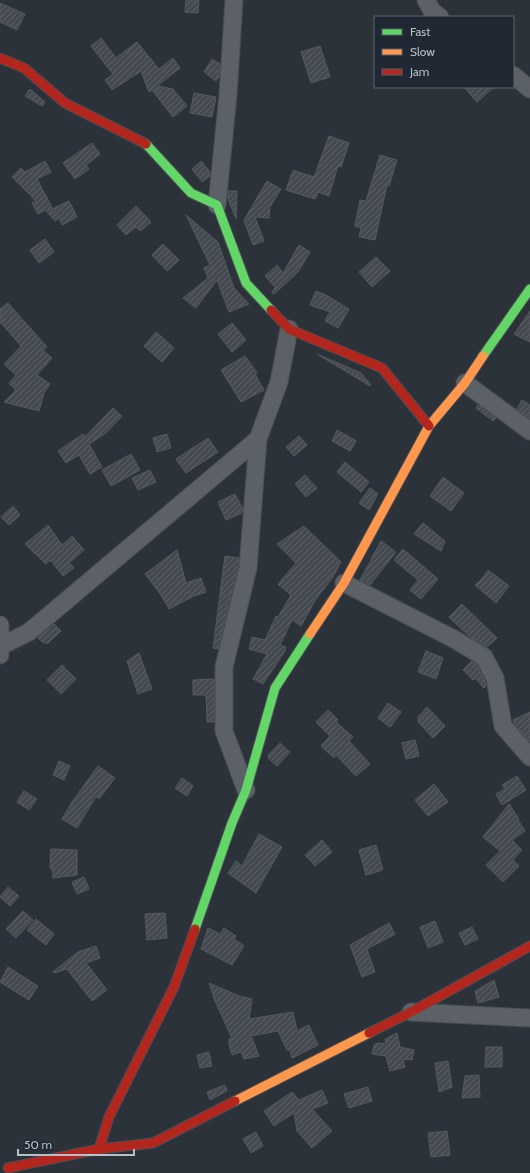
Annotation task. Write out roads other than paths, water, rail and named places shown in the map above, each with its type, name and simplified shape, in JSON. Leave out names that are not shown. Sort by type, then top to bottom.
[{"type":"street","points":[[234,0],[228,95],[216,205],[246,283],[289,330],[382,368],[429,426]]},
{"type":"street","points":[[426,0],[432,11],[439,16]]},
{"type":"street","points":[[0,58],[24,68],[65,103],[145,142],[191,193],[216,205]]},
{"type":"street","points":[[514,76],[530,89]]},
{"type":"street","points":[[99,1148],[109,1117],[174,987],[232,823],[246,790],[275,688],[344,583],[429,426],[465,383],[530,289]]},
{"type":"street","points":[[246,790],[224,731],[224,667],[248,568],[258,439],[279,382],[289,330]]},
{"type":"street","points":[[465,383],[530,431]]},
{"type":"street","points":[[0,651],[29,632],[258,439]]},
{"type":"street","points":[[344,583],[454,639],[484,657],[495,678],[503,726],[530,757]]},
{"type":"street","points":[[0,625],[0,651]]},
{"type":"street","points":[[4,1166],[99,1148],[153,1143],[411,1012],[530,946]]},
{"type":"street","points":[[411,1012],[530,1018]]},
{"type":"street","points":[[4,1166],[26,1173]]}]
